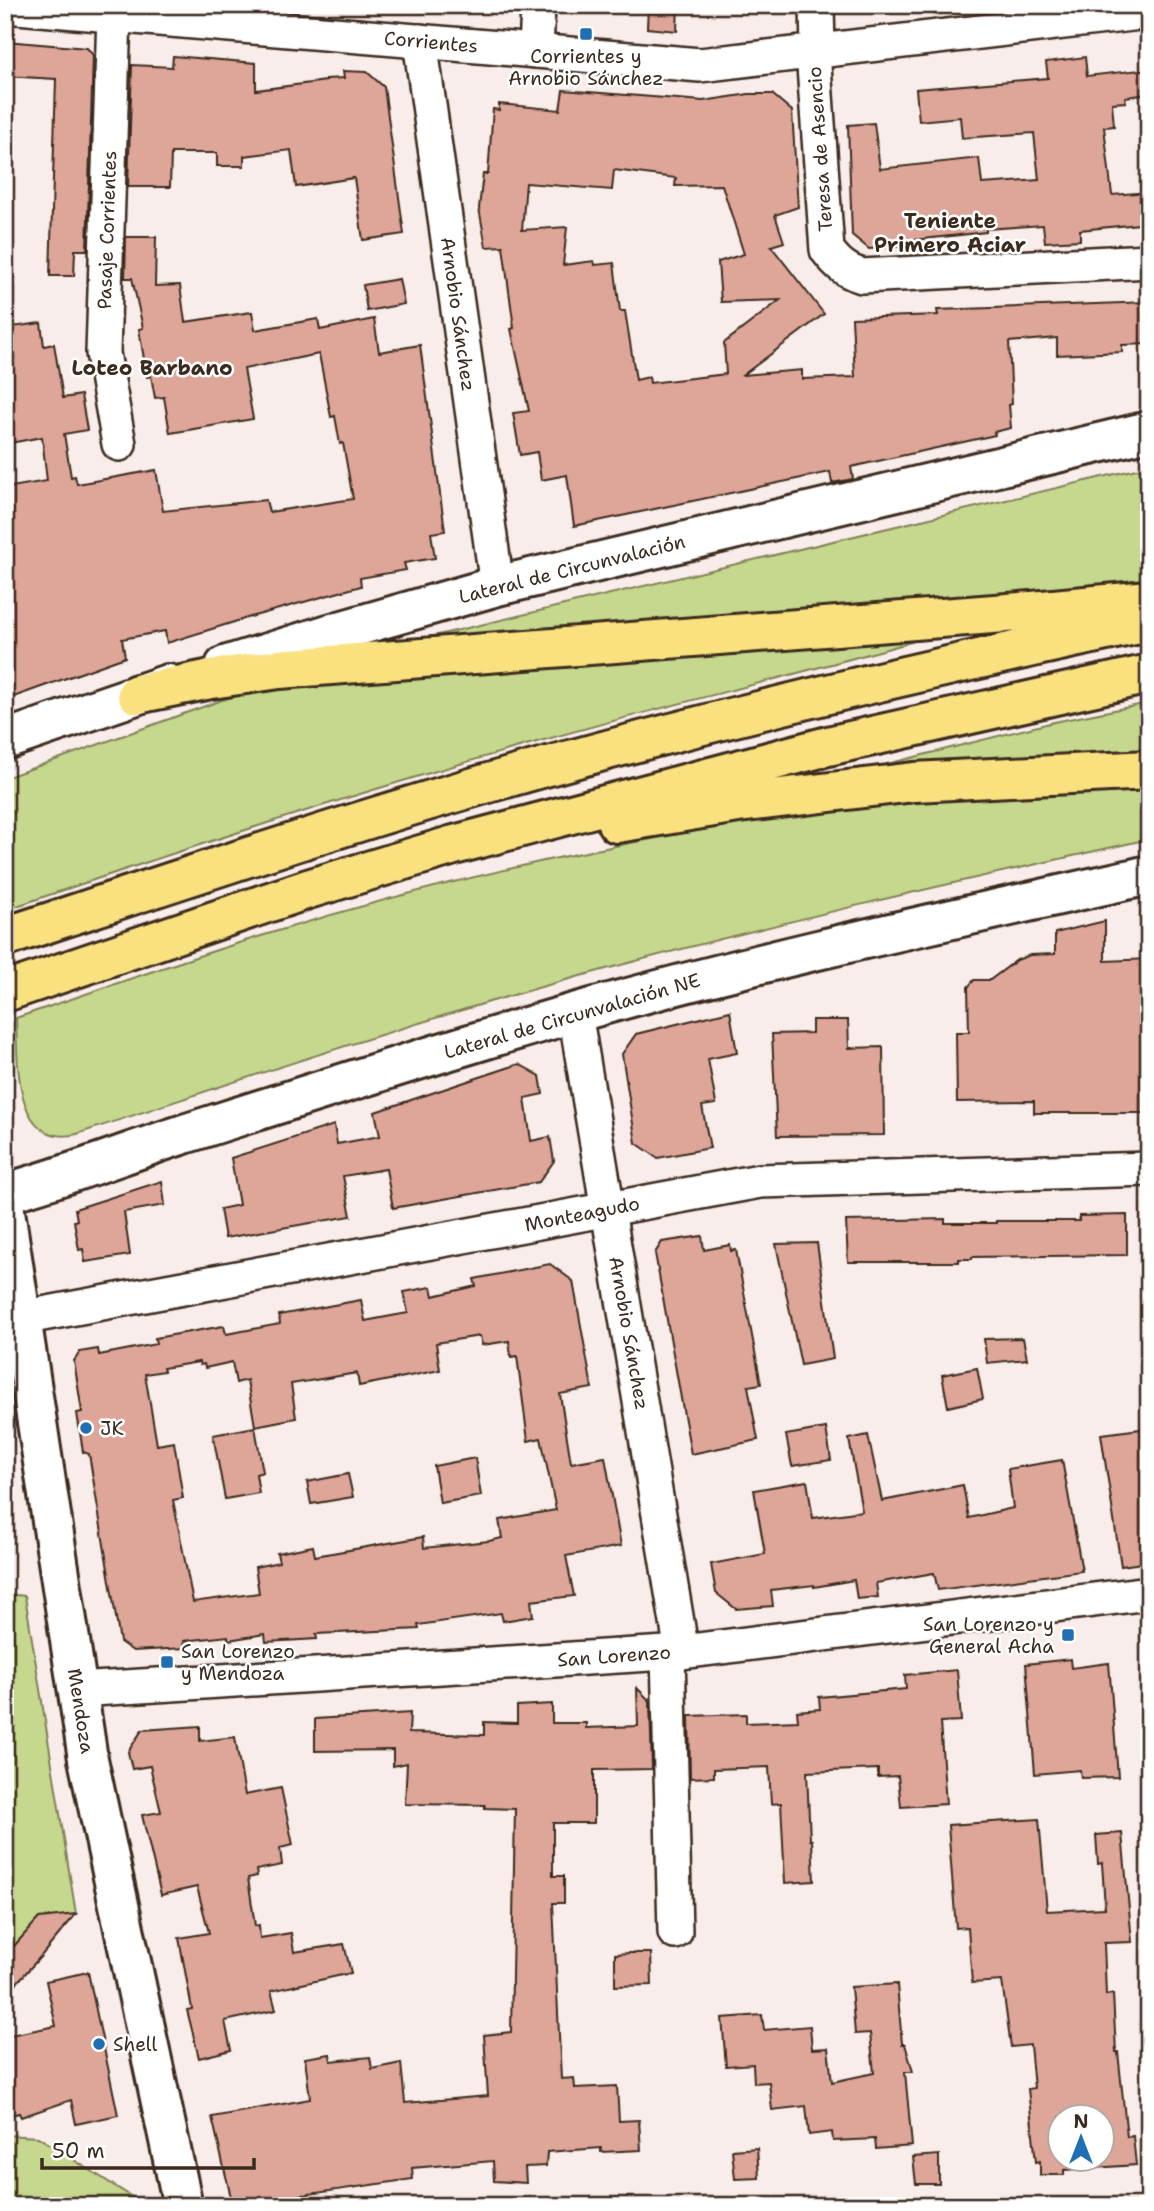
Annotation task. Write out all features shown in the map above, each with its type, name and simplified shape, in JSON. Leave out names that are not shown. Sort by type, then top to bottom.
[{"type":"highway","points":[[137,694],[279,669],[1149,600]]},
{"type":"highway","points":[[5,937],[303,838],[576,758],[873,683],[1149,622]]},
{"type":"highway","points":[[5,992],[381,866],[596,806],[934,720],[1149,674]]},
{"type":"highway","points":[[381,866],[640,819],[828,791],[976,778],[1149,770]]},
{"type":"street","points":[[536,51],[538,5]]},
{"type":"street","name":"Teresa de Asencio","points":[[817,5],[816,52],[827,250],[840,266],[862,276],[1149,261]]},
{"type":"street","name":"Corrientes","points":[[5,6],[700,65],[1149,12]]},
{"type":"street","name":"Pasaje Corrientes","points":[[114,15],[103,352],[119,444]]},
{"type":"street","name":"Arnobio Sánchez","points":[[420,41],[497,586]]},
{"type":"street","name":"Lateral de Circunvalación","points":[[5,740],[137,694],[328,634],[497,586],[1149,432]]},
{"type":"street","name":"Lateral de Circunvalación NE","points":[[5,1192],[48,1181],[278,1104],[575,1013],[718,974],[1149,875]]},
{"type":"street","name":"Arnobio Sánchez","points":[[575,1013],[608,1209],[675,1653],[675,1932]]},
{"type":"street","name":"Monteagudo","points":[[22,1318],[760,1181],[1149,1169]]},
{"type":"street","name":"Mendoza","points":[[5,1211],[88,1759],[183,2206]]},
{"type":"street","name":"San Lorenzo","points":[[77,1690],[675,1653],[1149,1593]]},
{"type":"green space","points":[[1149,466],[1149,578],[1045,592],[383,648]]},
{"type":"green space","points":[[935,635],[482,757],[345,798],[5,910],[5,778],[222,700],[287,686]]},
{"type":"green space","points":[[1149,703],[1149,755],[887,764],[1054,722]]},
{"type":"green space","points":[[1149,791],[1149,839],[936,887],[584,975],[393,1031],[77,1134],[56,1135],[40,1128],[23,1097],[17,1055],[16,1018],[207,953],[373,903],[580,853],[742,823],[916,803]]},
{"type":"green space","points":[[5,1594],[25,1596],[76,1914],[5,1996]]},
{"type":"green space","points":[[5,2135],[38,2137],[135,2199],[137,2206],[5,2206]]},
{"type":"building","points":[[648,5],[678,5],[677,31],[647,28]]},
{"type":"building","points":[[5,41],[87,48],[93,55],[87,250],[75,250],[74,276],[50,276],[56,79],[5,76]]},
{"type":"building","points":[[173,56],[256,63],[256,90],[344,78],[343,71],[367,72],[384,87],[404,234],[363,240],[354,178],[296,187],[291,150],[244,156],[244,166],[217,166],[217,153],[171,153],[170,187],[128,187],[132,65],[172,67]]},
{"type":"building","points":[[1085,57],[1087,76],[1149,69],[1149,94],[1125,97],[1126,102],[1112,103],[1114,126],[1104,127],[1112,195],[1149,192],[1149,223],[1080,230],[1080,240],[1045,242],[1043,225],[986,229],[986,232],[906,241],[906,246],[869,249],[852,235],[848,125],[874,123],[880,169],[979,158],[982,184],[1039,180],[1034,133],[962,138],[960,117],[919,121],[916,89],[1048,78],[1046,62]]},
{"type":"building","points":[[563,90],[703,101],[749,94],[772,94],[792,111],[798,207],[775,215],[784,242],[771,246],[824,314],[743,375],[802,370],[802,379],[855,377],[852,318],[938,315],[937,310],[1149,302],[1149,344],[1122,345],[1122,352],[1057,355],[1057,338],[1009,342],[1011,428],[994,432],[995,435],[851,467],[853,479],[832,483],[830,472],[574,526],[567,475],[541,480],[537,452],[520,455],[513,413],[529,411],[511,329],[514,328],[503,246],[486,247],[479,208],[483,174],[488,174],[493,109],[499,110],[499,104],[560,110]],"holes":[[[614,170],[676,178],[675,186],[722,185],[744,254],[718,262],[721,302],[780,300],[724,343],[726,374],[650,383],[649,377],[636,380],[625,311],[620,311],[614,263],[595,265],[594,261],[563,265],[567,227],[522,230],[526,183],[612,190]]]},
{"type":"building","points":[[126,237],[156,237],[155,286],[180,285],[185,322],[252,312],[255,330],[318,319],[320,330],[374,319],[379,352],[420,345],[445,531],[431,533],[435,558],[404,563],[406,570],[360,578],[361,586],[167,643],[165,631],[122,639],[125,657],[5,700],[5,488],[47,481],[42,437],[5,444],[5,328],[41,323],[44,346],[54,344],[63,398],[81,395],[87,430],[64,434],[71,477],[75,476],[77,484],[156,470],[163,511],[266,500],[269,512],[353,499],[343,443],[340,444],[335,416],[331,417],[319,354],[244,369],[253,419],[170,433],[164,397],[155,398],[151,376],[147,377],[139,329],[143,328],[132,278],[125,278]]},
{"type":"building","points":[[399,279],[404,304],[367,311],[363,285]]},
{"type":"building","points":[[1105,921],[1105,961],[1149,959],[1149,1113],[1034,1113],[1034,1101],[957,1102],[956,1032],[969,1032],[968,987],[974,980],[990,980],[1017,960],[1030,955],[1055,954],[1055,933]]},
{"type":"building","points":[[730,1011],[737,1053],[708,1059],[716,1104],[702,1106],[710,1148],[658,1158],[636,1143],[622,1054],[636,1034]]},
{"type":"building","points":[[812,1020],[848,1020],[849,1048],[883,1047],[884,1135],[777,1136],[772,1034],[812,1033]]},
{"type":"building","points":[[519,1064],[540,1076],[543,1094],[525,1098],[531,1141],[550,1137],[554,1161],[539,1182],[393,1208],[386,1169],[343,1176],[351,1216],[225,1238],[220,1209],[239,1205],[231,1158],[334,1125],[337,1144],[380,1136],[375,1112]]},
{"type":"building","points":[[162,1181],[165,1205],[124,1212],[130,1255],[85,1262],[83,1249],[79,1250],[74,1221],[77,1220],[75,1209]]},
{"type":"building","points":[[1127,1215],[1127,1255],[972,1257],[959,1259],[959,1262],[848,1262],[846,1221],[945,1219],[945,1223],[996,1223],[1079,1221],[1079,1216]]},
{"type":"building","points":[[702,1236],[704,1250],[730,1245],[731,1251],[736,1250],[761,1384],[748,1386],[758,1440],[691,1454],[655,1253],[662,1242]]},
{"type":"building","points":[[817,1243],[833,1359],[801,1365],[776,1244]]},
{"type":"building","points":[[550,1264],[573,1281],[592,1388],[560,1394],[571,1463],[605,1457],[621,1546],[566,1556],[574,1596],[531,1601],[533,1616],[503,1621],[501,1613],[418,1625],[419,1629],[316,1634],[317,1639],[266,1642],[265,1634],[228,1640],[228,1636],[184,1641],[185,1648],[133,1651],[120,1642],[89,1454],[83,1452],[77,1413],[82,1412],[74,1361],[80,1352],[98,1349],[99,1355],[156,1344],[155,1338],[224,1326],[226,1334],[280,1324],[279,1315],[361,1300],[365,1321],[408,1313],[404,1292],[431,1287],[433,1296],[476,1286],[474,1279]],"holes":[[[480,1336],[482,1345],[509,1341],[511,1357],[517,1356],[528,1441],[541,1438],[556,1510],[499,1520],[502,1538],[489,1541],[424,1548],[423,1537],[315,1556],[313,1546],[277,1553],[279,1562],[255,1567],[259,1593],[193,1602],[173,1500],[183,1498],[174,1442],[157,1445],[145,1374],[199,1362],[200,1365],[204,1364],[205,1368],[232,1362],[236,1383],[247,1380],[255,1426],[296,1418],[291,1384],[357,1373],[359,1386],[440,1370],[436,1343]]]},
{"type":"building","points":[[1023,1338],[1027,1359],[987,1363],[984,1339]]},
{"type":"building","points":[[977,1368],[983,1399],[948,1407],[942,1375]]},
{"type":"building","points":[[255,1427],[263,1472],[256,1474],[259,1493],[225,1499],[213,1435]]},
{"type":"building","points":[[826,1428],[831,1460],[792,1466],[786,1435]]},
{"type":"building","points":[[1149,1428],[1149,1562],[1121,1566],[1101,1434]]},
{"type":"building","points":[[868,1435],[882,1501],[963,1485],[969,1518],[1013,1508],[1008,1469],[1062,1460],[1082,1571],[938,1590],[934,1573],[876,1583],[878,1597],[857,1599],[854,1580],[814,1587],[771,1590],[773,1606],[736,1609],[716,1593],[711,1564],[765,1554],[754,1490],[807,1481],[813,1518],[862,1511],[849,1439]]},
{"type":"building","points":[[475,1458],[481,1496],[440,1503],[434,1466]]},
{"type":"building","points":[[348,1474],[353,1497],[311,1504],[307,1482]]},
{"type":"building","points":[[1070,1659],[1071,1668],[1109,1663],[1118,1777],[1081,1778],[1080,1770],[1035,1774],[1026,1664]]},
{"type":"building","points":[[957,1670],[961,1721],[940,1722],[946,1804],[901,1807],[898,1776],[878,1777],[878,1769],[807,1772],[814,1881],[785,1883],[781,1803],[771,1804],[769,1767],[714,1769],[714,1777],[690,1778],[689,1716],[746,1714],[746,1723],[798,1721],[797,1711],[820,1709],[819,1697],[906,1689],[905,1675]]},
{"type":"building","points":[[637,1688],[650,1701],[652,1769],[594,1770],[594,1823],[553,1823],[553,1876],[564,1876],[564,1903],[553,1903],[561,2079],[574,2078],[575,2088],[617,2086],[619,2121],[639,2120],[641,2150],[601,2152],[601,2148],[547,2152],[546,2166],[525,2167],[526,2183],[494,2181],[493,2161],[412,2168],[413,2179],[295,2196],[295,2199],[233,2206],[212,2117],[310,2099],[305,2058],[330,2054],[331,2061],[370,2057],[372,2069],[401,2063],[405,2103],[488,2096],[484,2035],[511,2032],[515,1809],[485,1808],[485,1805],[405,1804],[407,1763],[393,1766],[393,1750],[315,1751],[315,1719],[410,1713],[409,1733],[484,1735],[484,1722],[517,1723],[517,1706],[552,1704],[552,1723],[586,1723],[586,1728],[638,1726]]},
{"type":"building","points":[[200,1726],[200,1741],[235,1737],[245,1795],[281,1788],[293,1845],[280,1848],[282,1865],[256,1870],[257,1876],[248,1878],[255,1926],[259,1925],[260,1938],[291,1933],[294,1952],[344,1944],[351,1973],[271,1991],[276,2010],[225,2021],[231,2050],[199,2058],[187,2010],[192,2009],[179,1938],[209,1933],[197,1887],[161,1895],[142,1815],[161,1812],[150,1766],[132,1769],[128,1752],[142,1730]]},
{"type":"building","points":[[1039,1819],[1047,1911],[1105,1908],[1102,1863],[1098,1864],[1096,1835],[1122,1833],[1132,1942],[1104,1943],[1106,1995],[1113,1994],[1116,2052],[1127,2137],[1133,2136],[1136,2165],[1116,2166],[1116,2102],[1046,2102],[1046,2172],[1064,2172],[1064,2175],[1040,2175],[1040,2161],[1036,2162],[1028,2089],[1034,2088],[1030,2045],[1011,2047],[1002,1981],[972,1983],[968,1927],[956,1928],[948,1825]]},
{"type":"building","points":[[76,1914],[5,1996],[5,1956],[39,1918]]},
{"type":"building","points":[[651,1953],[652,1985],[615,1986],[615,1954]]},
{"type":"building","points":[[88,1972],[118,2115],[76,2124],[71,2100],[21,2117],[19,2113],[11,2115],[5,2097],[5,2036],[56,2026],[46,1981]]},
{"type":"building","points":[[897,1984],[902,2044],[905,2044],[913,2072],[905,2072],[912,2146],[876,2149],[875,2139],[833,2141],[832,2132],[809,2135],[806,2106],[772,2110],[769,2082],[754,2083],[753,2064],[726,2066],[722,2018],[762,2015],[764,2030],[810,2026],[812,2049],[828,2048],[832,2082],[874,2073],[870,2033],[855,2034],[851,1987]]},
{"type":"building","points":[[757,2148],[759,2178],[735,2179],[732,2150]]},
{"type":"building","points":[[939,2155],[939,2184],[916,2184],[913,2157]]},
{"type":"place","name":"Corrientes y Arnobio Sánchez","points":[[586,34]]},
{"type":"place","name":"JK","points":[[86,1428]]},
{"type":"place","name":"San Lorenzo y General Acha","points":[[1068,1635]]},
{"type":"place","name":"San Lorenzo y Mendoza","points":[[167,1662]]},
{"type":"place","name":"Shell","points":[[99,2044]]},
{"type":"district","name":"Teniente Primero Aciar","points":[[950,233]]},
{"type":"district","name":"Loteo Barbano","points":[[152,368]]}]
